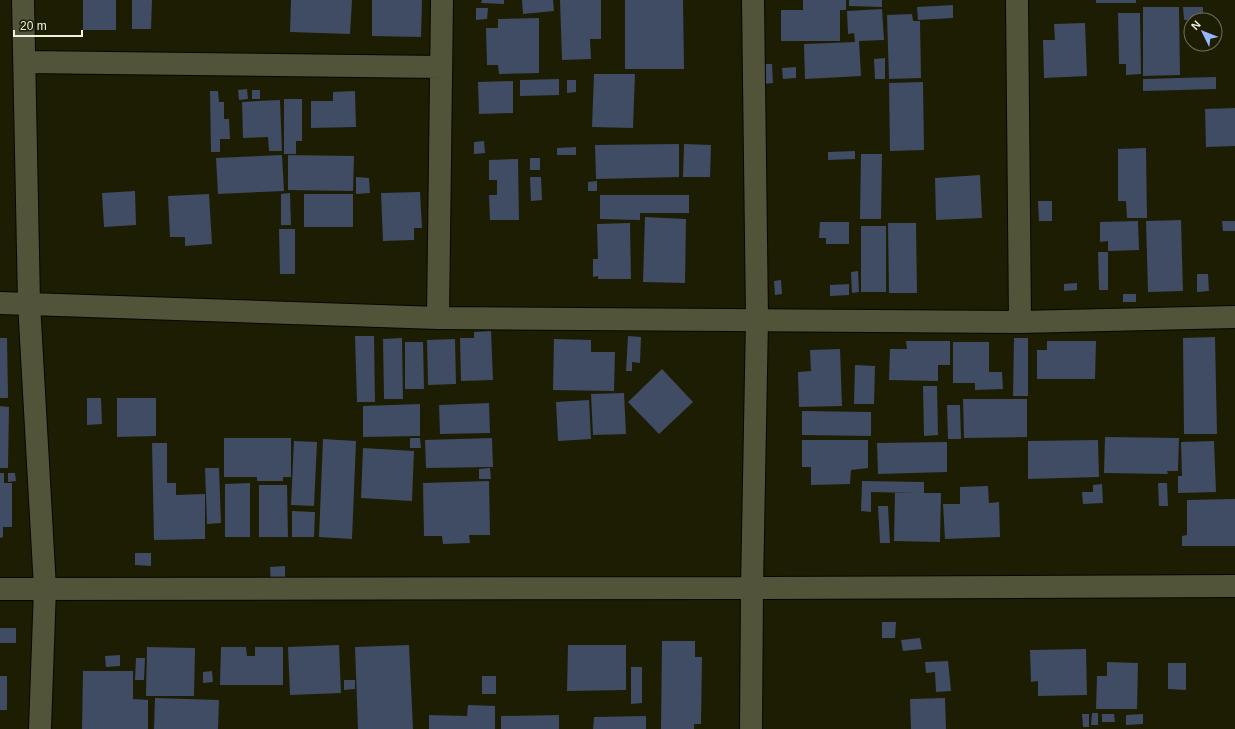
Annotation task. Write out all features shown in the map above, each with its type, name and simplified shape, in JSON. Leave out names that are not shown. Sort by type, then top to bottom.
[{"type":"street","points":[[23,0],[29,303],[45,588],[40,729]]},
{"type":"street","points":[[438,318],[442,0]]},
{"type":"street","points":[[751,729],[757,319],[753,0]]},
{"type":"street","points":[[1017,0],[1020,322]]},
{"type":"street","points":[[25,62],[441,67]]},
{"type":"street","points":[[0,303],[438,318],[1020,322],[1235,317]]},
{"type":"street","points":[[0,589],[1235,586]]},
{"type":"building","points":[[83,0],[116,0],[116,30],[83,30]]},
{"type":"building","points":[[132,0],[152,0],[151,29],[132,29]]},
{"type":"building","points":[[291,0],[352,0],[350,34],[290,32]]},
{"type":"building","points":[[372,0],[422,0],[421,37],[372,36]]},
{"type":"building","points":[[482,0],[504,0],[504,4],[481,3]]},
{"type":"building","points":[[522,0],[553,0],[554,11],[523,14]]},
{"type":"building","points":[[560,0],[601,0],[601,39],[590,39],[591,59],[562,60]]},
{"type":"building","points":[[625,0],[683,0],[684,69],[625,69]]},
{"type":"building","points":[[803,0],[846,0],[846,10],[840,10],[840,41],[781,41],[781,10],[803,10]]},
{"type":"building","points":[[849,0],[882,0],[882,7],[849,6]]},
{"type":"building","points":[[1096,0],[1136,0],[1136,3],[1096,3]]},
{"type":"building","points":[[953,5],[953,18],[918,20],[917,7]]},
{"type":"building","points":[[1143,7],[1179,7],[1180,75],[1143,76]]},
{"type":"building","points":[[1183,7],[1203,7],[1203,12],[1183,12]]},
{"type":"building","points":[[476,8],[488,8],[487,19],[476,20]]},
{"type":"building","points":[[882,9],[884,40],[859,41],[861,76],[805,79],[804,44],[855,42],[854,33],[848,34],[847,11]]},
{"type":"building","points":[[1118,13],[1140,13],[1141,74],[1126,75],[1126,64],[1119,64]]},
{"type":"building","points":[[912,14],[913,21],[920,21],[921,78],[889,79],[887,15]]},
{"type":"building","points":[[539,18],[539,73],[499,74],[498,65],[487,65],[486,28],[498,28],[498,19]]},
{"type":"building","points":[[1085,23],[1087,76],[1044,78],[1043,40],[1055,40],[1054,24]]},
{"type":"building","points":[[885,58],[885,79],[875,79],[874,59]]},
{"type":"building","points":[[760,64],[772,64],[773,83],[761,84]]},
{"type":"building","points":[[796,67],[796,78],[783,79],[782,68]]},
{"type":"building","points":[[594,74],[635,74],[633,128],[592,127]]},
{"type":"building","points":[[1216,77],[1216,89],[1143,91],[1143,79]]},
{"type":"building","points":[[559,79],[559,95],[520,96],[520,80]]},
{"type":"building","points":[[567,80],[576,80],[576,92],[567,93]]},
{"type":"building","points":[[513,81],[513,113],[479,114],[478,82]]},
{"type":"building","points":[[923,82],[924,150],[890,151],[889,83]]},
{"type":"building","points":[[247,89],[248,99],[239,100],[238,90]]},
{"type":"building","points":[[252,90],[260,90],[260,99],[252,99]]},
{"type":"building","points":[[210,91],[218,91],[219,102],[224,102],[224,119],[229,119],[230,139],[220,139],[220,152],[211,152]]},
{"type":"building","points":[[355,91],[356,127],[311,128],[311,101],[333,101],[333,92]]},
{"type":"building","points":[[284,99],[302,99],[302,141],[296,141],[296,154],[284,154]]},
{"type":"building","points":[[280,100],[282,151],[269,151],[268,137],[243,138],[242,102]]},
{"type":"building","points":[[1235,108],[1235,146],[1206,147],[1205,109]]},
{"type":"building","points":[[484,141],[485,153],[474,154],[474,142]]},
{"type":"building","points":[[679,144],[679,177],[596,179],[595,145]]},
{"type":"building","points":[[684,144],[711,145],[710,177],[683,177]]},
{"type":"building","points":[[576,147],[576,155],[557,155],[557,148]]},
{"type":"building","points":[[1146,148],[1147,218],[1127,218],[1126,201],[1118,201],[1118,149]]},
{"type":"building","points":[[855,151],[855,159],[828,160],[828,152]]},
{"type":"building","points":[[861,154],[882,154],[881,219],[860,219]]},
{"type":"building","points":[[282,155],[284,191],[218,194],[216,158]]},
{"type":"building","points":[[288,155],[354,156],[353,191],[288,190]]},
{"type":"building","points":[[530,158],[540,158],[540,170],[530,170]]},
{"type":"building","points":[[518,159],[519,220],[490,220],[489,195],[497,195],[497,180],[489,180],[489,160]]},
{"type":"building","points":[[980,175],[982,218],[936,220],[935,178]]},
{"type":"building","points":[[356,177],[369,178],[370,193],[356,194]]},
{"type":"building","points":[[530,177],[541,177],[542,200],[531,201]]},
{"type":"building","points":[[597,181],[597,191],[588,191],[588,182]]},
{"type":"building","points":[[135,191],[136,225],[104,227],[102,193]]},
{"type":"building","points":[[420,192],[422,228],[414,228],[414,240],[383,241],[381,193]]},
{"type":"building","points":[[290,193],[291,225],[281,225],[281,194]]},
{"type":"building","points":[[209,194],[212,244],[185,246],[185,237],[170,237],[168,196]]},
{"type":"building","points":[[304,194],[353,194],[353,227],[304,227]]},
{"type":"building","points":[[600,195],[689,195],[689,213],[640,213],[640,220],[600,219]]},
{"type":"building","points":[[1038,201],[1052,201],[1052,221],[1039,221]]},
{"type":"building","points":[[645,217],[686,219],[685,283],[643,282]]},
{"type":"building","points":[[1181,220],[1183,291],[1148,292],[1146,221]]},
{"type":"building","points":[[1138,221],[1139,250],[1108,251],[1108,241],[1100,242],[1100,222]]},
{"type":"building","points":[[1222,221],[1235,221],[1235,231],[1223,231]]},
{"type":"building","points":[[820,222],[849,222],[849,244],[826,244],[826,238],[819,238]]},
{"type":"building","points":[[630,223],[631,279],[598,279],[598,276],[593,277],[593,259],[598,259],[597,224]]},
{"type":"building","points":[[888,223],[916,223],[917,293],[889,293]]},
{"type":"building","points":[[861,226],[886,226],[886,292],[861,292]]},
{"type":"building","points":[[279,229],[295,229],[295,274],[280,274]]},
{"type":"building","points":[[1098,252],[1108,252],[1108,290],[1099,290]]},
{"type":"building","points":[[858,271],[859,292],[852,293],[851,272]]},
{"type":"building","points":[[1197,274],[1208,274],[1209,291],[1197,292]]},
{"type":"building","points":[[781,280],[782,294],[775,295],[774,281]]},
{"type":"building","points":[[1077,283],[1077,290],[1064,291],[1064,284]]},
{"type":"building","points":[[849,284],[849,295],[830,296],[830,285]]},
{"type":"building","points":[[1123,294],[1136,294],[1136,302],[1123,302]]},
{"type":"building","points":[[491,331],[493,380],[461,381],[460,338],[474,338],[474,332]]},
{"type":"building","points":[[355,336],[374,336],[375,402],[357,402]]},
{"type":"building","points":[[628,336],[641,337],[640,363],[632,362],[632,371],[626,371]]},
{"type":"building","points":[[1215,337],[1217,434],[1184,434],[1183,338]]},
{"type":"building","points":[[0,338],[7,338],[8,398],[0,398]]},
{"type":"building","points":[[402,338],[403,399],[384,399],[383,339]]},
{"type":"building","points":[[1014,338],[1028,338],[1028,396],[1013,396]]},
{"type":"building","points":[[455,339],[456,384],[428,385],[427,340]]},
{"type":"building","points":[[554,339],[591,340],[591,352],[615,352],[614,391],[553,390]]},
{"type":"building","points":[[906,341],[950,341],[950,365],[938,365],[938,381],[889,380],[890,349],[907,349]]},
{"type":"building","points":[[1047,341],[1096,341],[1095,379],[1037,379],[1037,350],[1047,350]]},
{"type":"building","points":[[405,342],[423,342],[424,389],[405,389]]},
{"type":"building","points":[[953,342],[989,342],[989,372],[1002,372],[1003,389],[975,390],[975,383],[953,383]]},
{"type":"building","points":[[840,349],[842,406],[799,407],[798,372],[811,371],[810,350]]},
{"type":"building","points":[[855,365],[875,366],[874,404],[854,404]]},
{"type":"building","points":[[662,369],[693,402],[659,434],[628,402]]},
{"type":"building","points":[[923,386],[937,386],[938,435],[924,436]]},
{"type":"building","points":[[624,393],[626,434],[593,435],[591,394]]},
{"type":"building","points":[[87,398],[101,398],[102,424],[87,425]]},
{"type":"building","points":[[117,398],[156,398],[156,436],[117,437]]},
{"type":"building","points":[[963,399],[1027,399],[1027,437],[964,438]]},
{"type":"building","points":[[589,400],[591,439],[558,441],[556,402]]},
{"type":"building","points":[[489,403],[490,433],[440,434],[439,405]]},
{"type":"building","points":[[420,404],[420,436],[363,437],[363,406]]},
{"type":"building","points":[[947,405],[960,405],[961,439],[948,439]]},
{"type":"building","points":[[0,406],[9,407],[8,468],[0,468]]},
{"type":"building","points":[[802,411],[871,412],[871,436],[802,435]]},
{"type":"building","points":[[1105,437],[1179,438],[1178,471],[1167,471],[1168,474],[1104,473]]},
{"type":"building","points":[[224,438],[291,438],[291,477],[283,477],[283,481],[257,481],[257,477],[224,477]]},
{"type":"building","points":[[410,438],[420,438],[421,448],[410,448]]},
{"type":"building","points":[[492,438],[493,467],[426,468],[425,440]]},
{"type":"building","points":[[323,439],[356,441],[352,539],[319,537]]},
{"type":"building","points":[[802,440],[868,440],[868,468],[851,470],[850,484],[811,485],[811,467],[802,467]]},
{"type":"building","points":[[1098,440],[1099,477],[1028,479],[1028,441]]},
{"type":"building","points":[[294,441],[317,442],[314,506],[291,505]]},
{"type":"building","points":[[1214,441],[1216,492],[1178,493],[1178,476],[1182,476],[1181,442]]},
{"type":"building","points":[[947,442],[947,472],[878,474],[877,443]]},
{"type":"building","points":[[152,443],[167,443],[167,483],[176,483],[176,495],[205,494],[205,539],[154,540]]},
{"type":"building","points":[[363,448],[414,451],[412,501],[361,498]]},
{"type":"building","points":[[205,468],[219,468],[221,523],[207,524]]},
{"type":"building","points":[[490,468],[491,479],[479,479],[479,469]]},
{"type":"building","points":[[0,473],[4,473],[4,483],[12,483],[12,527],[3,527],[3,537],[0,538]]},
{"type":"building","points":[[8,473],[15,473],[16,481],[8,482]]},
{"type":"building","points":[[489,481],[490,535],[469,535],[470,543],[443,544],[442,536],[424,536],[423,483]]},
{"type":"building","points":[[862,481],[924,482],[924,493],[941,493],[940,542],[894,541],[895,493],[915,493],[871,492],[871,512],[861,511]]},
{"type":"building","points":[[250,483],[250,537],[225,537],[225,484]]},
{"type":"building","points":[[1158,483],[1167,483],[1168,506],[1159,506]]},
{"type":"building","points":[[1102,484],[1103,503],[1083,504],[1082,492],[1093,492],[1093,485]]},
{"type":"building","points":[[259,485],[287,485],[288,537],[259,537]]},
{"type":"building","points":[[988,486],[989,503],[999,502],[1000,537],[945,539],[943,504],[960,504],[960,487]]},
{"type":"building","points":[[1235,499],[1235,546],[1182,546],[1182,536],[1187,535],[1187,500]]},
{"type":"building","points":[[878,506],[888,506],[890,543],[880,543]]},
{"type":"building","points":[[292,511],[315,512],[314,537],[292,537]]},
{"type":"building","points":[[135,553],[151,553],[151,566],[135,565]]},
{"type":"building","points":[[285,566],[285,583],[271,584],[270,567]]},
{"type":"building","points":[[882,622],[896,622],[895,638],[882,638]]},
{"type":"building","points":[[0,628],[16,628],[16,643],[0,643]]},
{"type":"building","points":[[920,638],[922,649],[903,651],[901,640]]},
{"type":"building","points":[[662,641],[695,641],[695,657],[702,657],[701,724],[694,724],[694,729],[661,729]]},
{"type":"building","points":[[339,645],[341,693],[290,695],[288,647]]},
{"type":"building","points":[[409,645],[413,729],[358,729],[355,647]]},
{"type":"building","points":[[568,645],[626,645],[626,690],[567,691]]},
{"type":"building","points":[[147,647],[195,648],[194,696],[146,696]]},
{"type":"building","points":[[221,647],[246,647],[247,656],[255,656],[255,647],[283,647],[283,685],[220,685]]},
{"type":"building","points":[[1086,649],[1087,695],[1038,696],[1038,681],[1031,682],[1030,650]]},
{"type":"building","points":[[120,655],[120,666],[106,667],[105,656]]},
{"type":"building","points":[[136,658],[145,658],[144,680],[135,680]]},
{"type":"building","points":[[948,661],[951,691],[936,692],[935,672],[926,673],[925,662]]},
{"type":"building","points":[[1107,662],[1138,663],[1137,709],[1096,709],[1097,676],[1107,676]]},
{"type":"building","points":[[1168,663],[1186,663],[1186,690],[1168,689]]},
{"type":"building","points":[[631,667],[642,667],[642,703],[631,704]]},
{"type":"building","points":[[83,671],[133,671],[133,699],[148,700],[148,729],[82,729]]},
{"type":"building","points":[[212,671],[213,682],[203,683],[203,672]]},
{"type":"building","points":[[0,676],[7,676],[7,710],[0,710]]},
{"type":"building","points":[[482,676],[496,676],[496,694],[482,694]]},
{"type":"building","points":[[344,680],[355,680],[355,689],[344,690]]},
{"type":"building","points":[[155,698],[219,700],[218,729],[154,729]]},
{"type":"building","points":[[945,698],[946,729],[911,729],[910,699]]},
{"type":"building","points":[[468,705],[495,706],[495,729],[429,729],[429,715],[467,716]]},
{"type":"building","points":[[1092,713],[1098,713],[1098,725],[1091,725]]},
{"type":"building","points":[[1082,714],[1089,714],[1089,727],[1083,727]]},
{"type":"building","points":[[1102,714],[1114,714],[1115,722],[1102,722]]},
{"type":"building","points":[[1143,714],[1143,724],[1126,725],[1126,715]]},
{"type":"building","points":[[559,715],[559,729],[501,729],[501,716]]},
{"type":"building","points":[[646,716],[646,729],[593,729],[594,717]]}]
